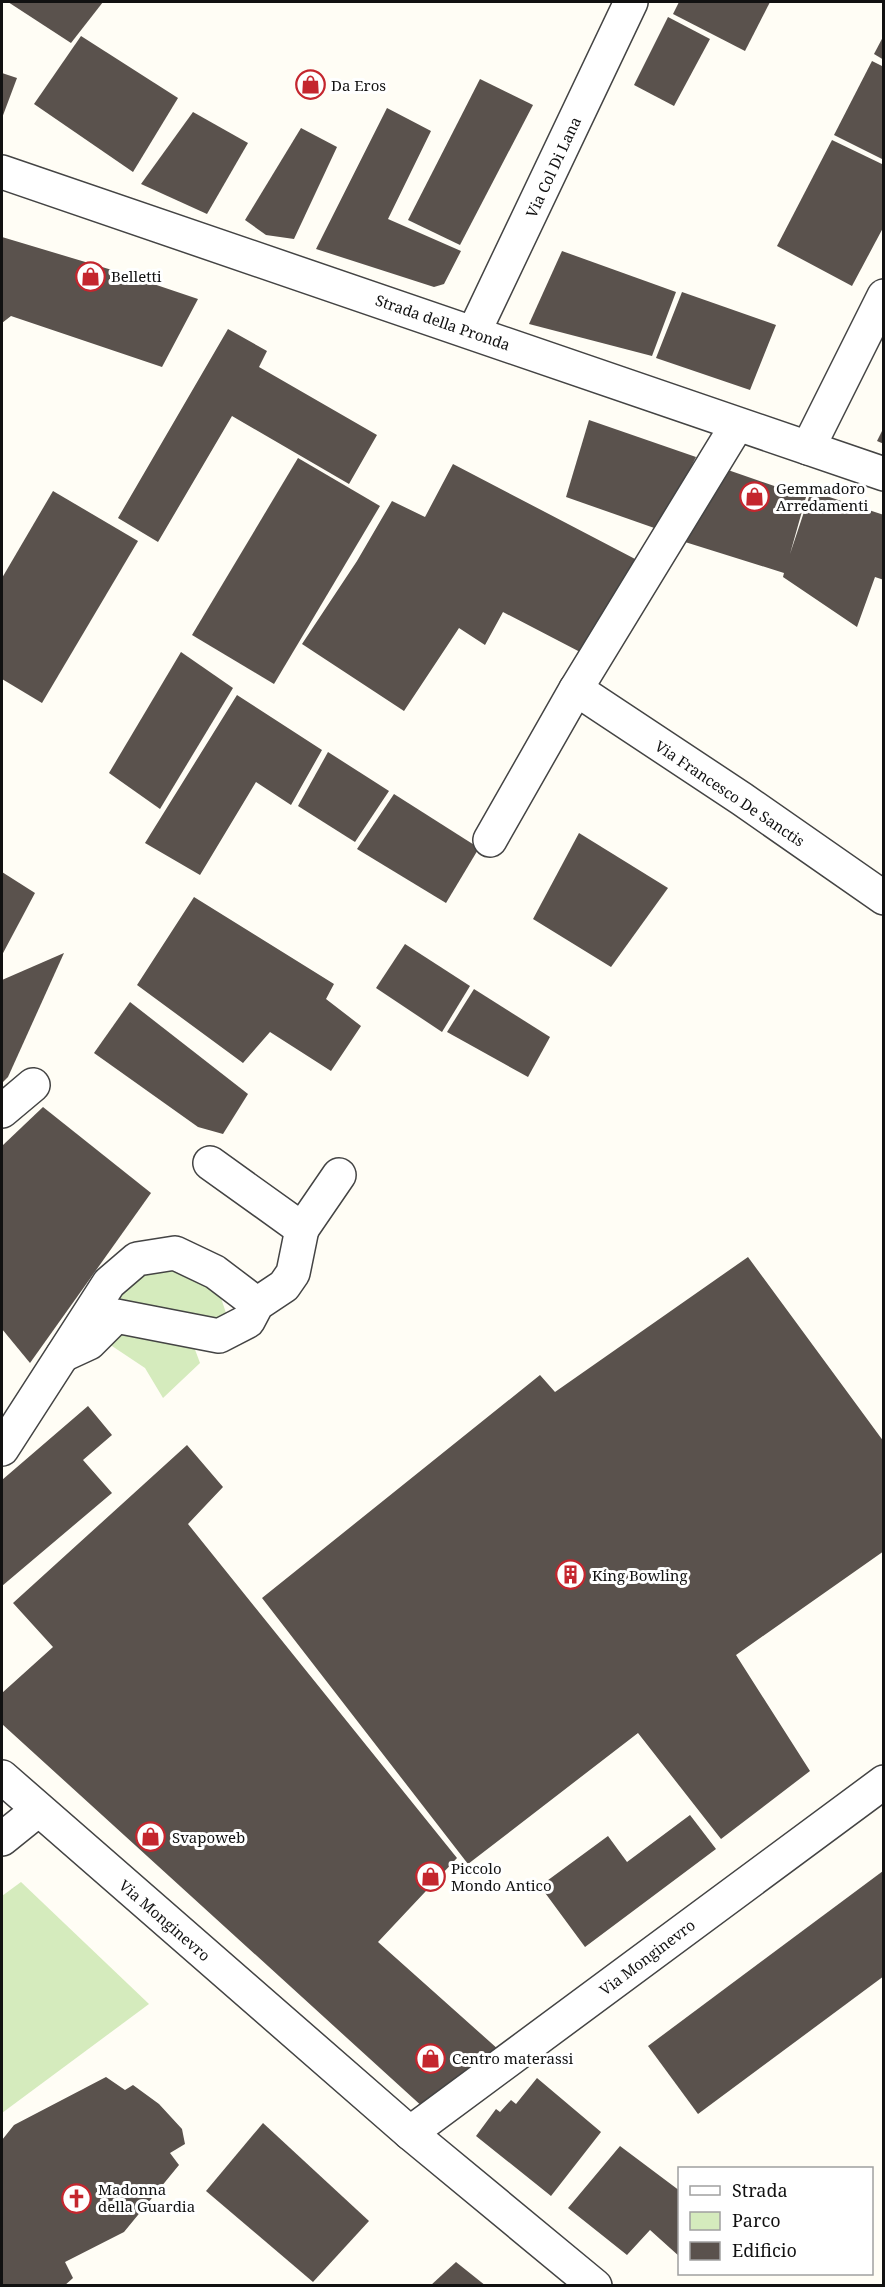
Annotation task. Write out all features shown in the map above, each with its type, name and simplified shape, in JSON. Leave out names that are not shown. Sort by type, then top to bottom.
[{"type":"street","name":"Via Col Di Lana","points":[[474,332],[631,2]]},
{"type":"street","name":"Strada della Pronda","points":[[2,172],[884,474]]},
{"type":"street","points":[[808,448],[884,296]]},
{"type":"street","points":[[490,840],[576,689],[737,425]]},
{"type":"street","name":"Via Francesco De Sanctis","points":[[576,689],[884,898]]},
{"type":"street","points":[[2,1111],[33,1085]]},
{"type":"street","points":[[210,1163],[302,1229]]},
{"type":"street","points":[[63,1354],[88,1343],[116,1316],[219,1336],[248,1321],[257,1304],[284,1286],[293,1273],[302,1229],[339,1175]]},
{"type":"street","points":[[2,1449],[109,1283],[137,1259],[175,1253],[215,1272],[257,1304]]},
{"type":"street","name":"Via Monginevro","points":[[2,1777],[410,2133],[595,2286]]},
{"type":"street","name":"Via Monginevro","points":[[410,2133],[884,1782]]},
{"type":"street","points":[[2,1839],[38,1810]]},
{"type":"green space","points":[[168,1265],[187,1271],[220,1295],[227,1316],[205,1323],[107,1304],[132,1275]]},
{"type":"green space","points":[[128,1324],[190,1336],[200,1363],[163,1398],[145,1368],[103,1340]]},
{"type":"green space","points":[[21,1882],[149,2004],[2,2113],[2,1896]]},
{"type":"building","points":[[8,2],[103,2],[71,43]]},
{"type":"building","points":[[679,2],[770,2],[745,51],[673,14]]},
{"type":"building","points":[[668,17],[710,39],[674,106],[634,85]]},
{"type":"building","points":[[884,35],[884,60],[874,54]]},
{"type":"building","points":[[81,36],[178,98],[133,172],[34,104]]},
{"type":"building","points":[[872,61],[884,67],[884,160],[834,135]]},
{"type":"building","points":[[2,73],[17,78],[2,118]]},
{"type":"building","points":[[480,79],[533,105],[460,245],[408,220]]},
{"type":"building","points":[[387,108],[431,131],[388,219],[461,251],[444,284],[434,287],[316,249]]},
{"type":"building","points":[[193,112],[248,143],[207,214],[141,184]]},
{"type":"building","points":[[301,128],[337,147],[294,239],[266,235],[245,220]]},
{"type":"building","points":[[832,140],[884,165],[884,226],[852,286],[777,246]]},
{"type":"building","points":[[2,237],[198,299],[162,367],[11,316],[2,323]]},
{"type":"building","points":[[562,251],[676,292],[652,356],[529,324]]},
{"type":"building","points":[[682,292],[776,325],[750,390],[656,358]]},
{"type":"building","points":[[228,329],[267,351],[259,367],[377,435],[349,484],[232,416],[158,542],[118,518]]},
{"type":"building","points":[[589,420],[696,457],[660,530],[566,497]]},
{"type":"building","points":[[884,427],[884,444],[877,441]]},
{"type":"building","points":[[298,458],[380,506],[274,684],[192,635]]},
{"type":"building","points":[[453,464],[637,560],[582,653],[503,612],[485,645],[459,628],[404,711],[302,644],[357,561],[392,501],[425,517]]},
{"type":"building","points":[[728,470],[806,497],[790,554],[811,491],[884,515],[884,580],[875,577],[857,627],[783,577],[784,573],[685,542]]},
{"type":"building","points":[[53,491],[138,541],[42,703],[2,679],[2,578]]},
{"type":"building","points":[[181,652],[233,688],[160,809],[109,773]]},
{"type":"building","points":[[237,695],[322,750],[291,805],[256,782],[200,875],[145,843]]},
{"type":"building","points":[[328,752],[389,791],[355,842],[298,806]]},
{"type":"building","points":[[394,794],[479,848],[446,903],[357,849]]},
{"type":"building","points":[[579,833],[668,888],[611,967],[533,919]]},
{"type":"building","points":[[2,872],[35,893],[2,955]]},
{"type":"building","points":[[194,897],[334,984],[326,999],[361,1026],[331,1071],[270,1032],[243,1063],[137,985]]},
{"type":"building","points":[[405,944],[470,986],[442,1032],[376,988]]},
{"type":"building","points":[[64,953],[8,1077],[2,1083],[2,980]]},
{"type":"building","points":[[474,989],[550,1037],[528,1077],[447,1032]]},
{"type":"building","points":[[130,1002],[248,1094],[223,1134],[198,1127],[94,1053]]},
{"type":"building","points":[[43,1107],[151,1193],[30,1363],[2,1329],[2,1146]]},
{"type":"building","name":"King Bowling","points":[[748,1257],[884,1442],[884,1551],[736,1655],[810,1771],[721,1839],[638,1733],[468,1864],[262,1598],[540,1375],[555,1392]]},
{"type":"building","points":[[88,1406],[112,1435],[83,1460],[112,1493],[2,1586],[2,1480]]},
{"type":"building","points":[[187,1445],[223,1487],[188,1524],[457,1858],[378,1942],[499,2050],[425,2109],[2,1724],[2,1693],[53,1647],[13,1603]]},
{"type":"building","points":[[690,1815],[716,1849],[585,1947],[540,1886],[608,1836],[627,1862]]},
{"type":"building","points":[[883,1871],[884,1976],[698,2114],[648,2046]]},
{"type":"building","name":"Madonna della Guardia","points":[[106,2077],[125,2090],[133,2085],[159,2104],[182,2129],[185,2144],[170,2153],[179,2165],[124,2232],[65,2262],[73,2278],[64,2286],[2,2286],[2,2140],[14,2125]]},
{"type":"building","points":[[537,2078],[601,2132],[551,2196],[476,2136],[496,2109],[500,2112],[511,2100],[516,2104]]},
{"type":"building","points":[[263,2123],[369,2221],[313,2282],[206,2191]]},
{"type":"building","points":[[620,2146],[678,2190],[678,2255],[650,2230],[627,2255],[568,2208]]},
{"type":"building","points":[[456,2262],[486,2286],[430,2286]]},
{"type":"place","name":"Da Eros","points":[[310,85]]},
{"type":"place","name":"Belletti","points":[[90,276]]},
{"type":"place","name":"Gemmadoro Arredamenti","points":[[755,497]]},
{"type":"place","name":"King Bowling","points":[[571,1575]]},
{"type":"place","name":"Svapoweb","points":[[151,1837]]},
{"type":"place","name":"Piccolo Mondo Antico","points":[[430,1877]]},
{"type":"place","name":"Centro materassi","points":[[431,2058]]},
{"type":"place","name":"Madonna della Guardia","points":[[77,2198]]}]
